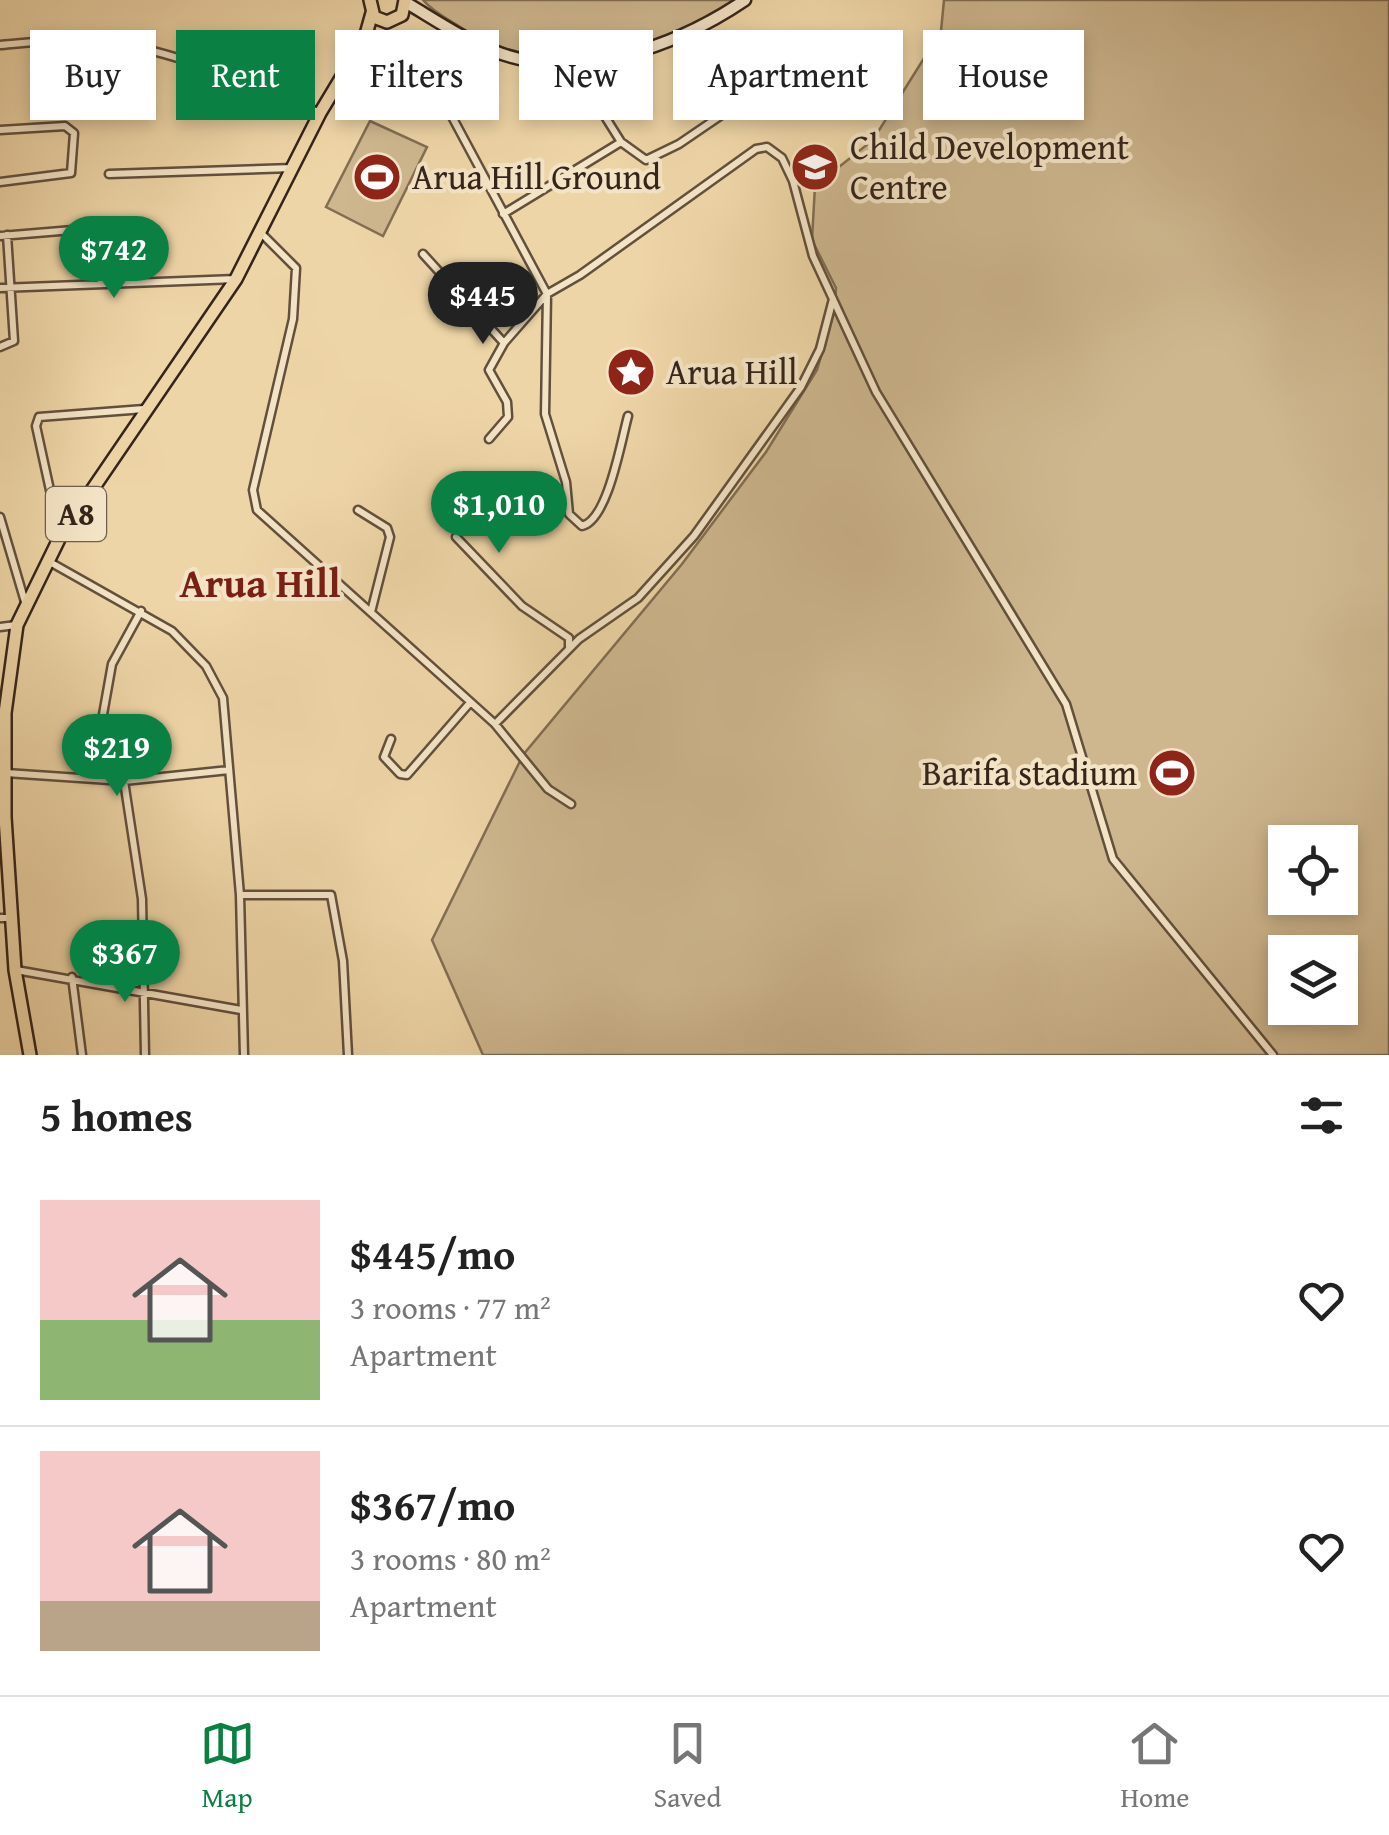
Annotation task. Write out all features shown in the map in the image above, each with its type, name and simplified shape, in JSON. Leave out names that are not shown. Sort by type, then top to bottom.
[{"type":"main road","points":[[653,45],[701,28],[745,0]]},
{"type":"main road","name":"A8","points":[[371,6],[388,22]]},
{"type":"main road","points":[[376,30],[404,6],[454,30]]},
{"type":"main road","name":"A8","points":[[30,1055],[5,918],[5,713],[25,602],[60,537],[236,279],[335,88]]},
{"type":"street","points":[[0,45],[76,39],[114,42],[284,96],[320,113]]},
{"type":"street","points":[[453,120],[547,294],[546,414],[566,482],[570,514],[582,526],[596,518],[628,416]]},
{"type":"street","points":[[607,120],[636,157],[656,158],[714,120]]},
{"type":"street","points":[[0,130],[64,126],[74,133],[74,166],[71,174],[59,178],[0,182]]},
{"type":"street","points":[[503,214],[621,142]]},
{"type":"street","points":[[489,439],[508,418],[507,402],[489,370],[504,343],[547,294],[580,275],[756,149],[767,147],[782,158],[808,241],[876,392],[1066,704],[1113,858],[1273,1055]]},
{"type":"street","points":[[110,174],[294,168]]},
{"type":"street","points":[[0,347],[14,341],[4,235],[97,228],[101,284]]},
{"type":"street","points":[[261,233],[296,268],[293,319],[253,490],[254,503],[468,705],[495,724],[541,781],[571,804]]},
{"type":"street","points":[[423,254],[504,343]]},
{"type":"street","points":[[0,288],[236,279]]},
{"type":"street","points":[[495,724],[568,648],[631,605],[664,574],[720,502],[813,365],[834,298]]},
{"type":"street","points":[[60,537],[38,432],[39,418],[149,408]]},
{"type":"street","points":[[358,510],[387,528],[390,537],[371,612]]},
{"type":"street","points":[[0,517],[25,602]]},
{"type":"street","points":[[456,537],[522,606],[565,634],[568,648]]},
{"type":"street","points":[[47,561],[140,610],[188,645],[223,698],[240,895],[244,1055]]},
{"type":"street","points":[[92,776],[112,664],[140,610]]},
{"type":"street","points":[[0,628],[18,625]]},
{"type":"street","points":[[391,739],[384,757],[400,774],[407,774],[468,705]]},
{"type":"street","points":[[5,773],[124,781],[228,770]]},
{"type":"street","points":[[124,781],[142,899],[145,1055]]},
{"type":"street","points":[[240,895],[331,895],[343,961],[348,1055]]},
{"type":"street","points":[[14,970],[142,989],[241,1010]]},
{"type":"street","points":[[72,977],[82,1055]]},
{"type":"shaded area","points":[[423,0],[743,0],[711,20],[690,30],[673,30],[673,37],[653,44],[653,30],[519,30],[519,51],[499,45],[499,30],[466,30]]},
{"type":"shaded area","points":[[944,0],[1389,0],[1389,1055],[483,1055],[432,940],[523,755],[682,564],[766,452],[817,370],[834,312],[836,288],[812,240],[815,186],[873,140],[885,120],[903,120],[903,92],[923,60],[923,120],[1084,120],[1084,30],[941,30]]},
{"type":"shaded area","name":"Arua Hill Ground","points":[[370,121],[427,147],[383,236],[326,207]]},
{"type":"place","name":"Child Development Centre","points":[[815,167]]},
{"type":"place","name":"Arua Hill Ground","points":[[377,177]]},
{"type":"place","name":"Arua Hill","points":[[631,372]]},
{"type":"place","name":"Barifa stadium","points":[[1172,773]]},
{"type":"district","name":"Arua Hill","points":[[260,583]]}]
